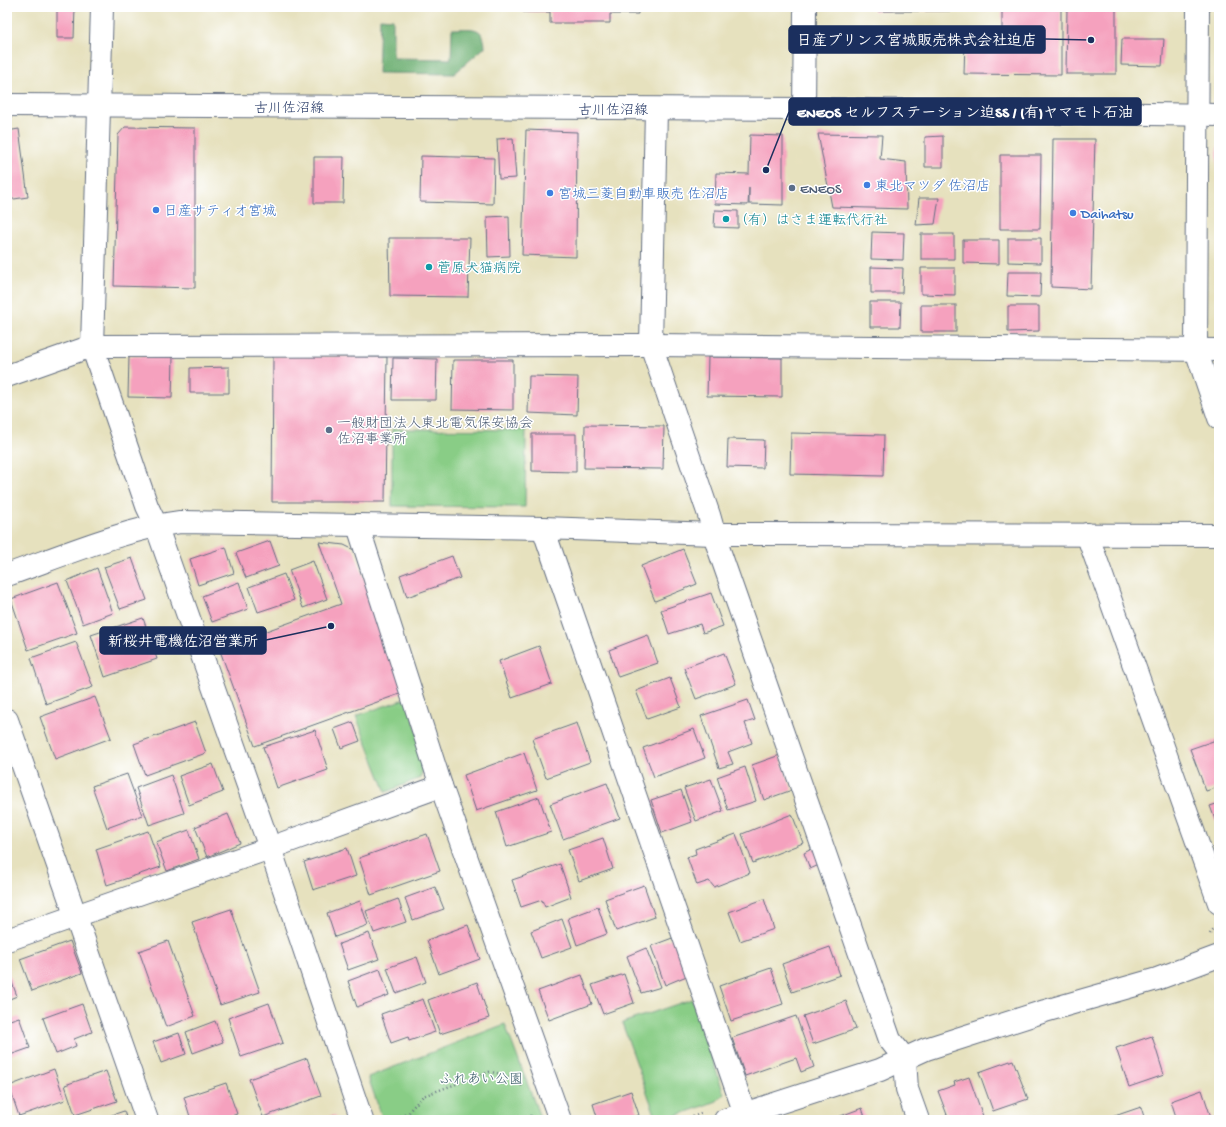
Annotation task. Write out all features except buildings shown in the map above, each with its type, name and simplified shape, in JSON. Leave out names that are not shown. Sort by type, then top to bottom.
[{"type":"street","points":[[102,7],[92,346],[147,506],[156,525],[270,848],[362,1120]]},
{"type":"street","points":[[804,109],[805,7]]},
{"type":"street","points":[[1198,7],[1196,350],[1219,418]]},
{"type":"street","name":"古川佐沼線","points":[[7,105],[804,109],[1219,115]]},
{"type":"street","points":[[656,109],[651,345],[714,534],[890,1040],[905,1059],[907,1089],[918,1120]]},
{"type":"street","points":[[7,376],[92,346],[651,345],[1219,350]]},
{"type":"street","points":[[7,575],[156,525],[180,522],[543,528],[714,534],[1219,535]]},
{"type":"street","points":[[358,526],[440,786],[560,1120]]},
{"type":"street","points":[[543,528],[735,1117],[880,1070],[926,1049],[999,1025],[1157,979],[1219,956]]},
{"type":"street","points":[[1087,534],[1219,904]]},
{"type":"street","points":[[7,720],[147,1120]]},
{"type":"street","points":[[7,940],[270,848],[440,786]]},
{"type":"path","points":[[406,1120],[408,1114],[423,1096],[489,1072],[500,1073],[514,1078],[523,1086],[526,1092]]},
{"type":"path","points":[[530,1120],[532,1110]]},
{"type":"path","points":[[389,1120],[408,1114]]},
{"type":"green space","points":[[380,18],[393,19],[393,58],[451,59],[452,29],[475,29],[479,31],[482,34],[485,47],[454,74],[378,73]]},
{"type":"green space","points":[[392,429],[526,430],[525,507],[392,506]]},
{"type":"green space","points":[[407,698],[426,760],[420,778],[386,792],[356,716]]},
{"type":"green space","points":[[692,999],[724,1094],[717,1101],[664,1120],[657,1120],[622,1023]]},
{"type":"green space","name":"ふれあい公園","points":[[505,1024],[541,1120],[383,1120],[368,1077]]},
{"type":"place","name":"日産プリンス宮城販売株式会社迫店","points":[[1091,40]]},
{"type":"place","name":"ENEOS セルフステーション迫SS / (有)ヤマモト石油","points":[[766,170]]},
{"type":"place","name":"東北マツダ 佐沼店","points":[[867,185]]},
{"type":"place","name":"ENEOS","points":[[792,188]]},
{"type":"place","name":"宮城三菱自動車販売 佐沼店","points":[[550,193]]},
{"type":"place","name":"日産サティオ宮城","points":[[156,210]]},
{"type":"place","name":"Daihatsu","points":[[1073,213]]},
{"type":"place","name":"（有）はさま運転代行社","points":[[726,219]]},
{"type":"place","name":"菅原犬猫病院","points":[[429,267]]},
{"type":"place","name":"一般財団法人東北電気保安協会 佐沼事業所","points":[[329,430]]},
{"type":"place","name":"新桜井電機佐沼営業所","points":[[331,626]]}]
